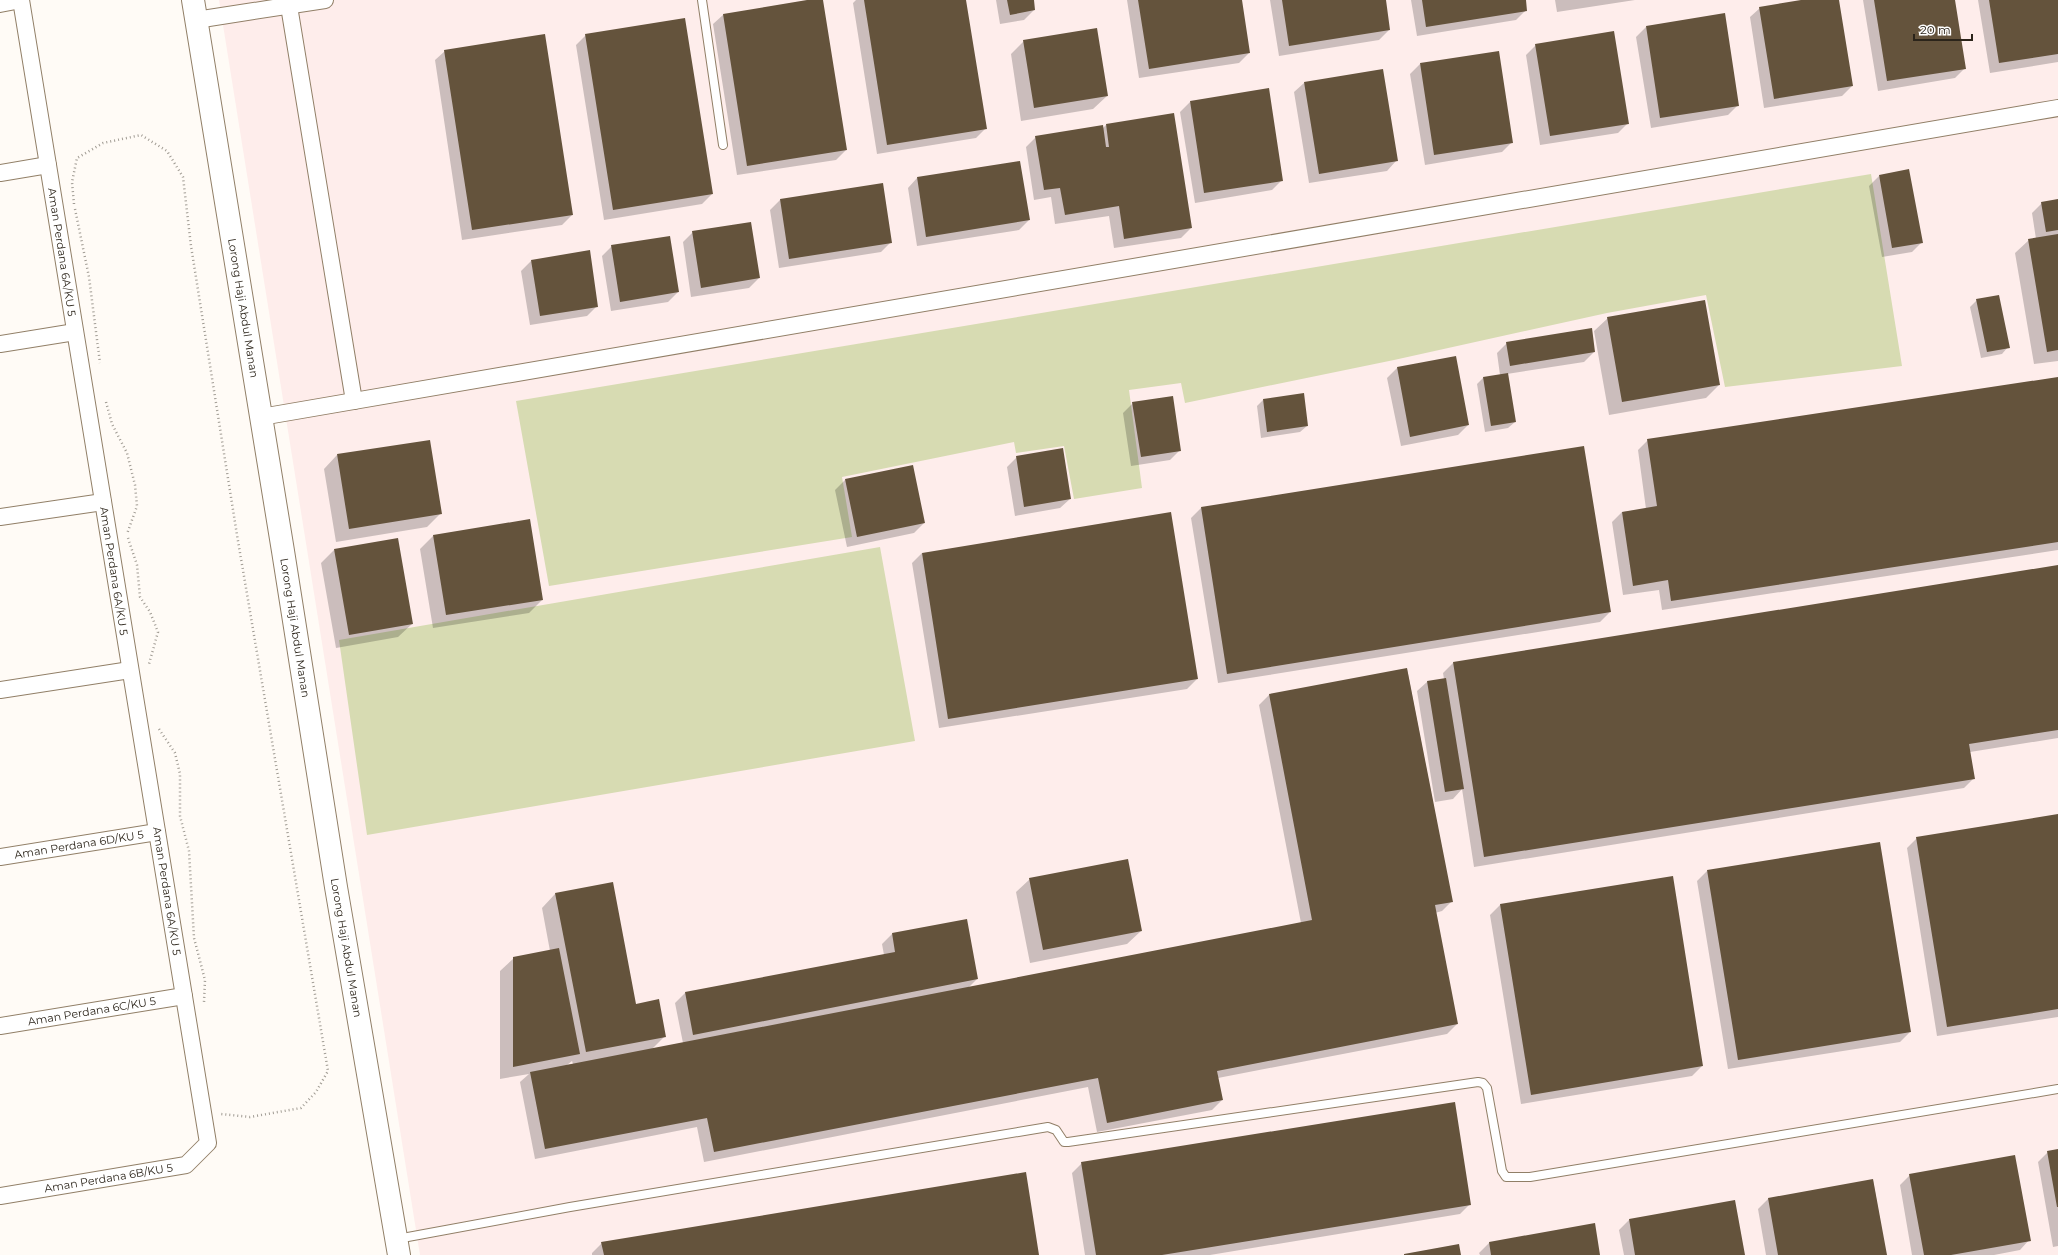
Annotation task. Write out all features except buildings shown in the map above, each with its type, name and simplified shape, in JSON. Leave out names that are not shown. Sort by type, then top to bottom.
[{"type":"street","points":[[0,4],[21,0]]},
{"type":"street","name":"Aman Perdana 6A/KU 5","points":[[21,0],[208,1143]]},
{"type":"street","points":[[194,10],[325,0]]},
{"type":"street","points":[[288,3],[354,401]]},
{"type":"street","name":"Lorong Haji Abdul Manan","points":[[194,10],[335,879],[398,1247]]},
{"type":"street","points":[[261,417],[2058,108]]},
{"type":"street","points":[[0,173],[48,165]]},
{"type":"street","points":[[0,344],[75,332]]},
{"type":"street","points":[[0,517],[103,502]]},
{"type":"street","points":[[0,690],[130,670]]},
{"type":"street","name":"Aman Perdana 6D/KU 5","points":[[0,857],[157,832]]},
{"type":"street","name":"Aman Perdana 6C/KU 5","points":[[0,1026],[184,996]]},
{"type":"street","name":"Aman Perdana 6B/KU 5","points":[[0,1196],[186,1165],[208,1143]]},
{"type":"lane","points":[[702,0],[723,145]]},
{"type":"lane","points":[[398,1247],[570,1207],[1048,1127],[1056,1130],[1064,1142],[1068,1142],[1478,1082],[1483,1083],[1487,1088],[1502,1171],[1506,1177],[1530,1177],[2058,1089]]},
{"type":"path","points":[[101,371],[89,277],[74,205],[72,182],[77,158],[103,143],[141,135],[167,151],[182,177],[191,246],[237,535],[328,1071],[316,1092],[301,1108],[250,1117],[221,1114],[202,1106]]},
{"type":"path","points":[[104,394],[112,424],[127,453],[135,486],[137,506],[127,533],[137,565],[140,597],[150,612],[158,632],[149,668]]},
{"type":"path","points":[[158,727],[175,753],[180,774],[180,816],[189,852],[194,938],[205,980],[204,1007]]},
{"type":"shaded area","points":[[219,0],[2058,0],[2058,1255],[420,1255]]},
{"type":"green space","points":[[1871,174],[1902,366],[1725,387],[1706,295],[1607,313],[1394,360],[1185,403],[1181,383],[1129,390],[1142,488],[1074,499],[1064,446],[1016,453],[1014,442],[842,477],[852,537],[549,586],[516,401]]},
{"type":"green space","points":[[880,547],[915,741],[367,835],[339,640]]}]
